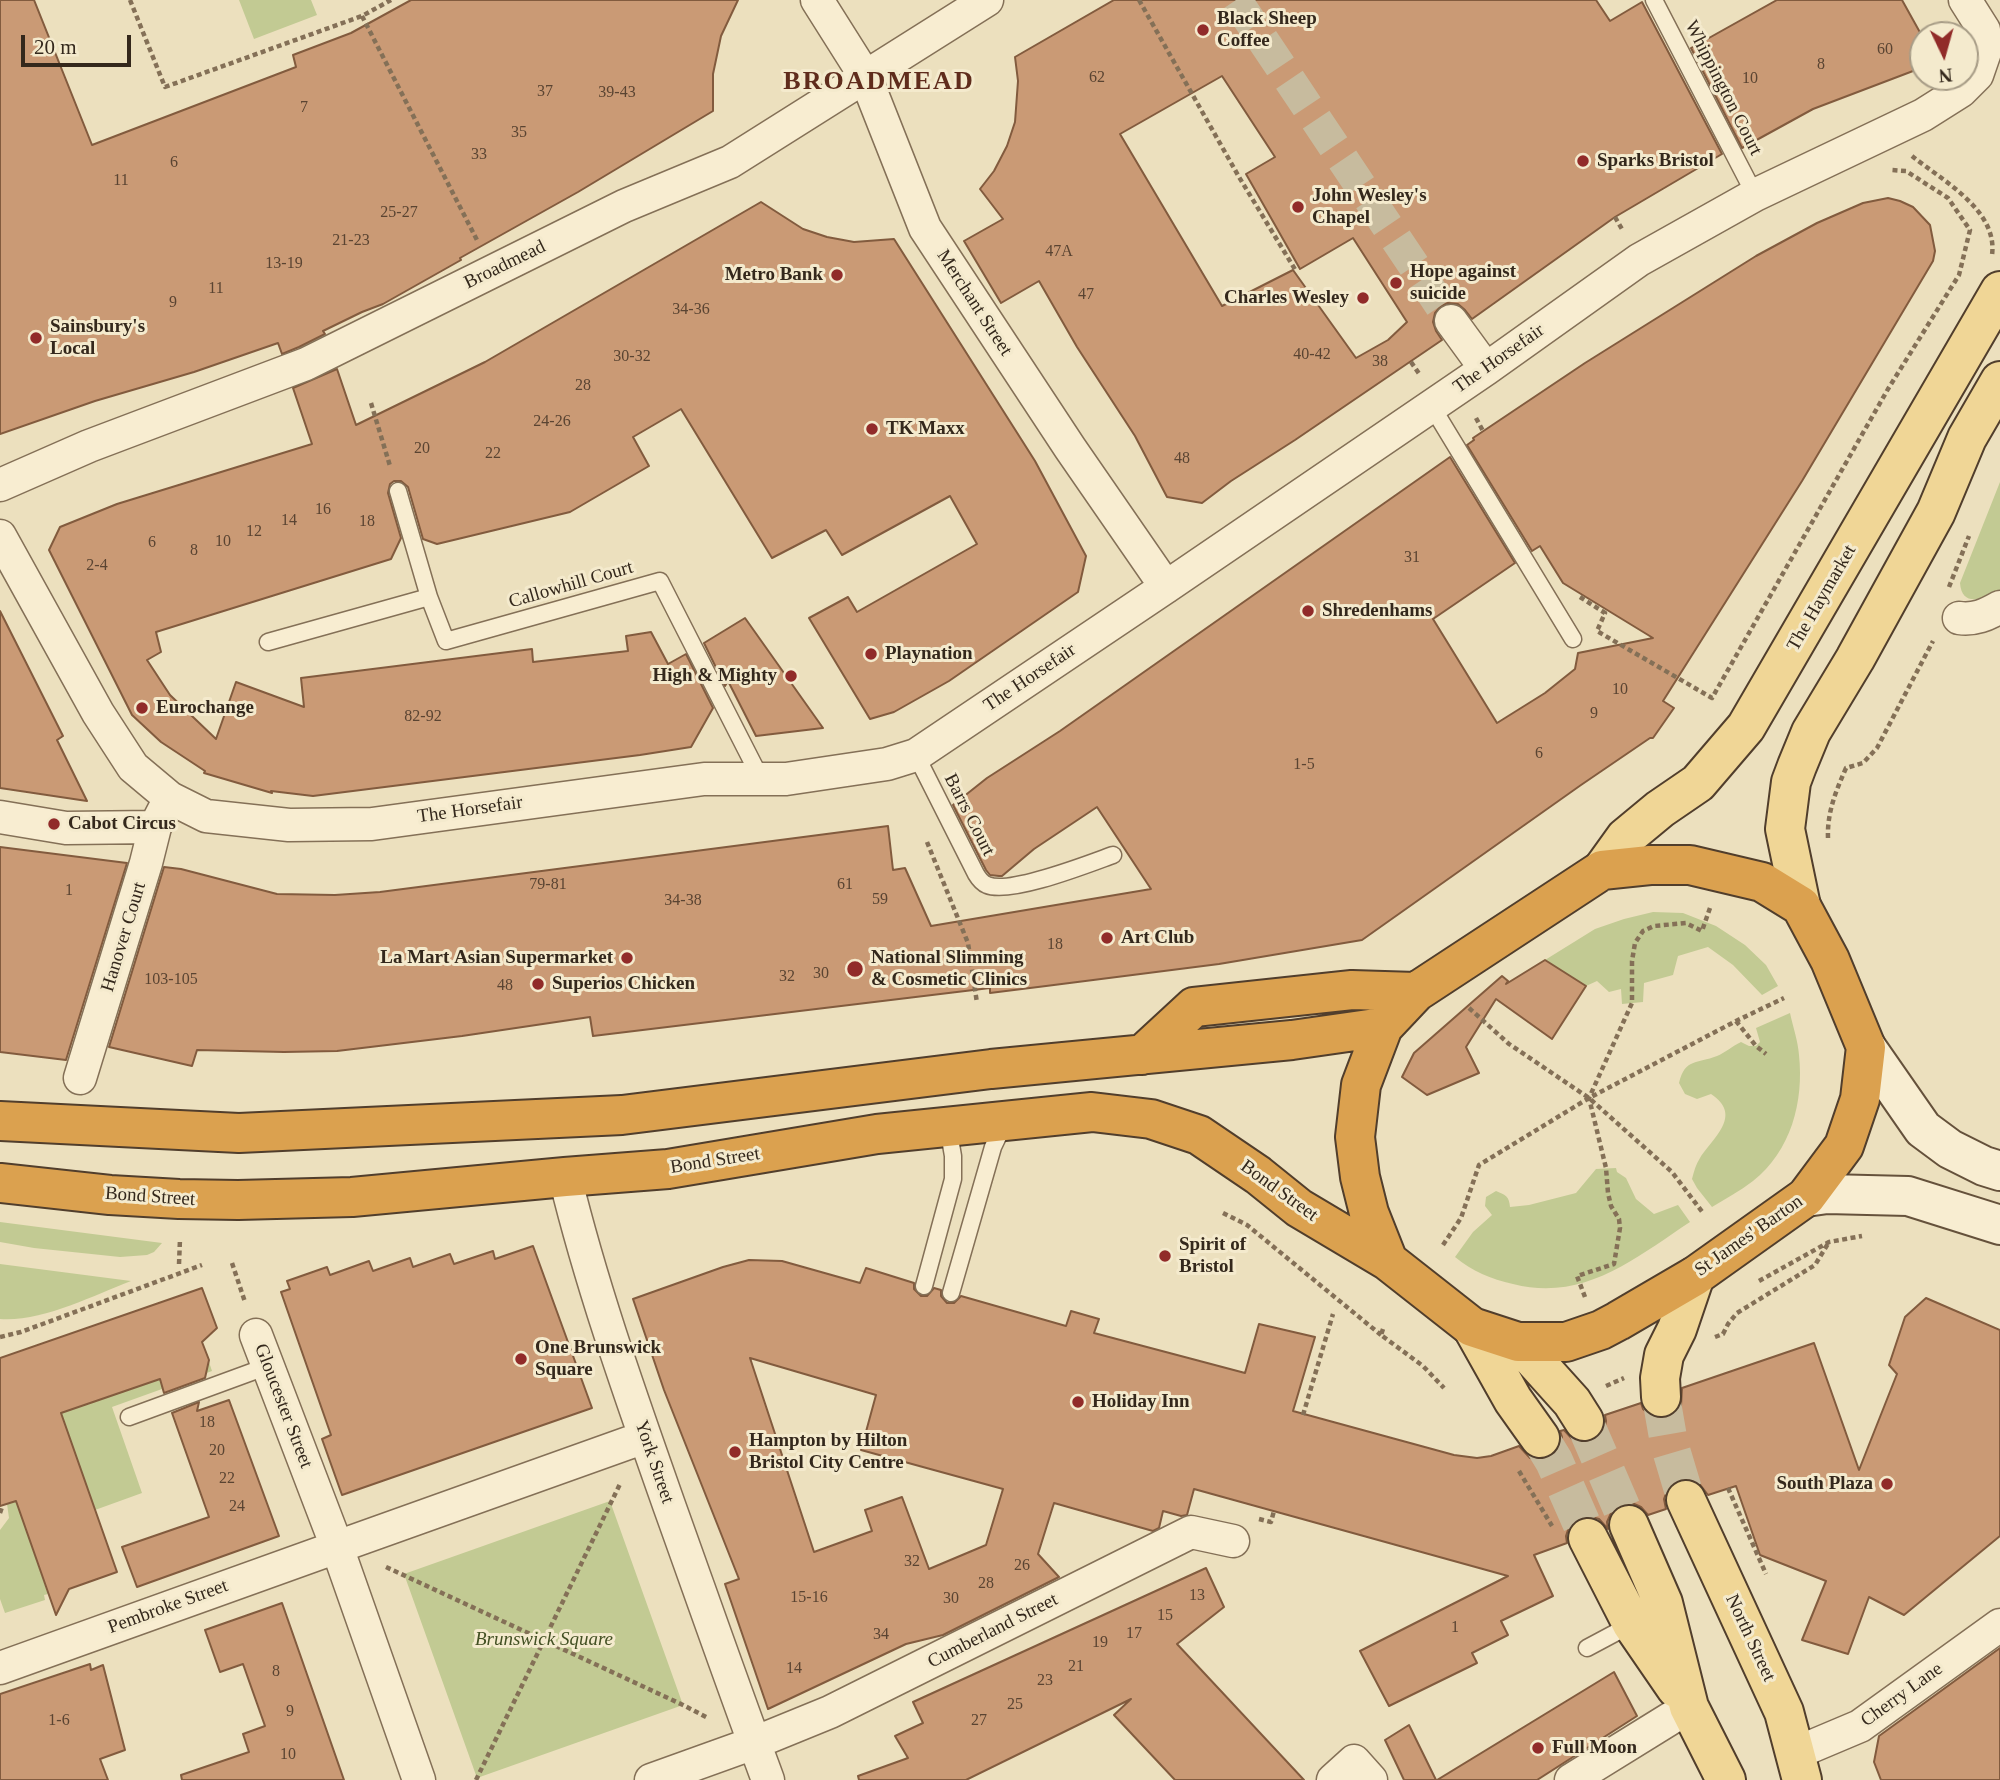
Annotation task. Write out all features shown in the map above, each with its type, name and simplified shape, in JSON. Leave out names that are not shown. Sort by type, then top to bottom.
[{"type":"highway","points":[[1388,1261],[1363,1189],[1356,1137],[1361,1085],[1383,1027],[1416,992],[1602,870],[1650,865],[1690,865],[1762,882],[1801,906]]},
{"type":"highway","name":"St James' Barton","points":[[1388,1261],[1472,1327],[1518,1342],[1566,1342],[1601,1330],[1695,1276],[1806,1197],[1844,1146],[1860,1099],[1866,1047],[1830,960],[1801,906]]},
{"type":"highway","points":[[1142,1055],[1194,1007],[1352,990],[1416,992]]},
{"type":"highway","points":[[0,1121],[239,1133],[622,1115],[991,1069],[1301,1039],[1383,1027]]},
{"type":"highway","name":"Bond Street","points":[[0,1183],[110,1195],[179,1199],[352,1196],[668,1170],[877,1134],[1093,1112],[1151,1119],[1199,1135],[1258,1175],[1299,1208],[1388,1261]]},
{"type":"main road","name":"The Haymarket","points":[[1602,870],[1625,838],[1660,809],[1698,783],[1746,727],[1996,274]]},
{"type":"main road","points":[[1801,906],[1785,829],[1791,782],[1811,732],[1936,512],[1967,438],[2000,381]]},
{"type":"main road","points":[[1866,1047],[1923,1129],[1950,1149],[2000,1171]]},
{"type":"main road","points":[[1806,1197],[1827,1194],[1908,1196],[2000,1225]]},
{"type":"main road","points":[[1646,1388],[1660,1378],[1664,1355],[1677,1329],[1695,1276]]},
{"type":"main road","points":[[1472,1327],[1513,1400],[1540,1438]]},
{"type":"main road","points":[[1518,1342],[1572,1402],[1591,1406]]},
{"type":"main road","name":"North Street","points":[[1686,1500],[1784,1712],[1799,1767]]},
{"type":"main road","points":[[1629,1525],[1663,1603],[1689,1707]]},
{"type":"main road","points":[[1588,1538],[1632,1624],[1689,1707],[1726,1780]]},
{"type":"street","name":"Merchant Street","points":[[817,0],[865,76],[925,228],[1070,448],[1166,587]]},
{"type":"street","name":"Broadmead","points":[[0,485],[89,446],[306,364],[624,206],[730,162],[987,0]]},
{"type":"street","name":"The Horsefair","points":[[0,536],[98,713],[133,767],[170,798],[206,817],[289,825],[372,824],[704,779],[786,779],[887,764],[916,755],[1486,369],[1639,260],[1755,195],[1923,115],[1961,91],[1977,75],[1986,49],[1984,30],[1965,0]]},
{"type":"street","points":[[1451,321],[1486,369]]},
{"type":"street","points":[[1947,614],[1970,620],[2000,607]]},
{"type":"street","name":"Hanover Court","points":[[80,1078],[143,876],[155,827],[170,798]]},
{"type":"street","points":[[0,817],[66,828],[155,827]]},
{"type":"street","name":"York Street","points":[[565,1177],[598,1298],[768,1780]]},
{"type":"street","name":"Gloucester Street","points":[[256,1335],[337,1547]]},
{"type":"street","points":[[419,1780],[337,1547],[645,1437]]},
{"type":"street","name":"Cumberland Street","points":[[754,1743],[830,1712],[1191,1532],[1233,1541]]},
{"type":"street","name":"Pembroke Street","points":[[0,1668],[337,1547]]},
{"type":"street","name":"Cherry Lane","points":[[1799,1767],[1860,1727],[2000,1625]]},
{"type":"street","points":[[1571,1780],[1689,1707]]},
{"type":"street","points":[[651,1780],[754,1743]]},
{"type":"street","points":[[1333,1780],[1354,1761],[1371,1780]]},
{"type":"lane","name":"Whippington Court","points":[[1654,0],[1755,195]]},
{"type":"lane","points":[[1432,405],[1573,639]]},
{"type":"lane","name":"Callowhill Court","points":[[398,491],[429,597],[446,641],[660,581],[761,779]]},
{"type":"lane","points":[[268,642],[429,597]]},
{"type":"lane","name":"Barrs Court","points":[[916,755],[976,874],[984,884],[996,888],[1048,878],[1113,855]]},
{"type":"lane","points":[[951,1293],[993,1147],[1006,1119]]},
{"type":"lane","points":[[924,1286],[953,1179],[953,1156],[948,1127]]},
{"type":"lane","points":[[129,1417],[268,1366]]},
{"type":"lane","points":[[1587,1648],[1632,1624]]},
{"type":"path","points":[[130,0],[165,87],[362,16],[391,0]]},
{"type":"path","points":[[1139,0],[1232,166],[1296,271]]},
{"type":"path","points":[[362,16],[494,270]]},
{"type":"path","points":[[1883,134],[1979,210],[1989,226],[1996,274]]},
{"type":"path","points":[[1576,595],[1605,613],[1597,631],[1712,698],[1888,389],[1959,275],[1969,230],[1948,198],[1906,171],[1881,169]]},
{"type":"path","points":[[371,403],[398,491]]},
{"type":"path","points":[[1785,829],[1828,824],[1833,797],[1846,768],[1863,763],[1877,748],[1947,614],[1970,533]]},
{"type":"path","points":[[924,836],[968,943],[977,1003]]},
{"type":"path","points":[[1585,1298],[1577,1276],[1614,1264],[1618,1250],[1619,1219],[1611,1206],[1606,1168],[1589,1098],[1632,1003],[1635,943],[1643,931],[1662,925],[1686,923],[1702,931],[1710,911]]},
{"type":"path","points":[[1443,1245],[1461,1218],[1479,1165],[1589,1098],[1784,998]]},
{"type":"path","points":[[1469,1009],[1509,1044],[1589,1098],[1672,1172],[1703,1213]]},
{"type":"path","points":[[1736,1021],[1766,1054]]},
{"type":"path","points":[[1223,1213],[1247,1225],[1382,1332],[1423,1366],[1444,1388]]},
{"type":"path","points":[[1759,1281],[1829,1242],[1866,1235]]},
{"type":"path","points":[[179,1264],[180,1239]]},
{"type":"path","points":[[1723,1334],[1737,1313],[1815,1265],[1829,1242]]},
{"type":"path","name":"Gloucester Street","points":[[232,1263],[256,1335]]},
{"type":"path","points":[[0,1337],[21,1332],[202,1265]]},
{"type":"path","points":[[1303,1415],[1334,1314]]},
{"type":"path","points":[[1618,1368],[1621,1378]]},
{"type":"path","points":[[1621,1378],[1646,1388]]},
{"type":"path","points":[[1591,1406],[1621,1378]]},
{"type":"path","points":[[476,1780],[610,1501],[645,1437]]},
{"type":"path","points":[[337,1547],[404,1574],[683,1705],[754,1743]]},
{"type":"green space","points":[[239,0],[311,0],[317,15],[254,39]]},
{"type":"green space","points":[[2000,482],[2000,590],[1988,596],[1970,599],[1965,596],[1960,583]]},
{"type":"green space","points":[[1653,912],[1683,913],[1716,926],[1745,945],[1766,965],[1778,986],[1762,995],[1733,965],[1708,947],[1678,956],[1673,975],[1644,983],[1643,1002],[1622,1004],[1621,989],[1609,992],[1597,981],[1586,986],[1545,960],[1595,929]]},
{"type":"green space","points":[[1790,1013],[1798,1044],[1800,1073],[1797,1108],[1786,1140],[1766,1169],[1748,1185],[1712,1207],[1692,1179],[1699,1160],[1723,1126],[1725,1110],[1711,1094],[1697,1099],[1685,1094],[1679,1083],[1682,1075],[1693,1063],[1717,1056],[1741,1042],[1756,1046],[1760,1042],[1756,1028]]},
{"type":"green space","points":[[1616,1168],[1617,1172],[1626,1178],[1636,1199],[1654,1214],[1678,1205],[1690,1222],[1607,1274],[1563,1287],[1539,1288],[1505,1282],[1475,1270],[1455,1257],[1473,1232],[1492,1215],[1485,1206],[1486,1197],[1496,1191],[1506,1196],[1510,1207],[1529,1205],[1576,1193],[1596,1169]]},
{"type":"green space","points":[[0,1222],[162,1243],[147,1255],[120,1257],[34,1248],[0,1242]]},
{"type":"green space","points":[[0,1264],[131,1281],[50,1312],[16,1319],[0,1319]]},
{"type":"green space","points":[[208,1359],[212,1371],[112,1407],[142,1493],[95,1510],[61,1413],[207,1363]]},
{"type":"green space","points":[[16,1501],[48,1594],[44,1595],[45,1600],[5,1613],[0,1599],[0,1530],[9,1518],[7,1504]]},
{"type":"green space","name":"Brunswick Square","points":[[610,1501],[683,1705],[477,1778],[404,1574]]},
{"type":"building","points":[[0,0],[34,0],[92,145],[296,67],[293,55],[351,33],[411,0],[738,0],[721,36],[713,74],[713,111],[578,192],[383,304],[323,331],[325,334],[299,347],[282,354],[278,343],[0,434]]},
{"type":"building","points":[[1114,0],[1596,0],[1610,21],[1642,2],[1722,154],[1615,217],[1472,319],[1458,304],[1448,303],[1441,306],[1435,313],[1433,322],[1442,340],[1202,503],[1167,497],[1135,436],[1077,347],[1039,281],[1001,303],[964,241],[1003,219],[980,189],[994,171],[1007,146],[1015,122],[1018,81],[1015,57]],"holes":[[[1222,76],[1275,157],[1246,174],[1300,269],[1353,238],[1407,322],[1388,340],[1356,358],[1293,270],[1222,306],[1120,134]]]},
{"type":"building","points":[[1777,0],[1902,0],[1914,21],[1909,21],[1909,73],[1813,109],[1742,148],[1691,48]]},
{"type":"building","points":[[1888,198],[1913,207],[1930,225],[1935,251],[1933,261],[1802,481],[1663,701],[1674,708],[1653,738],[1581,785],[1362,940],[1219,964],[990,993],[990,988],[593,1036],[590,1017],[337,1051],[197,1050],[192,1066],[109,1047],[164,867],[277,894],[335,895],[380,892],[888,826],[893,870],[905,868],[931,926],[1151,889],[1097,807],[999,876],[990,875],[986,870],[953,805],[987,778],[1060,731],[1450,457],[1515,563],[1433,619],[1497,723],[1545,693],[1575,669],[1578,653],[1653,638],[1563,583],[1540,546],[1532,551],[1467,445],[1473,438],[1585,363],[1756,256],[1817,223],[1863,203]]},
{"type":"building","points":[[761,202],[803,229],[827,237],[854,242],[894,239],[1035,461],[1086,556],[1078,592],[949,681],[894,712],[870,719],[809,618],[848,597],[857,612],[977,544],[950,496],[842,555],[826,530],[772,558],[681,409],[633,437],[649,466],[570,512],[437,544],[423,539],[408,487],[401,481],[394,481],[390,484],[388,493],[401,538],[391,559],[156,632],[161,652],[147,660],[170,695],[216,739],[236,682],[304,707],[301,678],[532,649],[533,662],[628,651],[626,636],[651,632],[668,664],[686,654],[713,708],[691,747],[313,796],[271,791],[272,793],[204,773],[205,771],[161,742],[132,715],[49,550],[60,527],[117,504],[312,444],[293,388],[337,369],[356,425],[485,362]]},
{"type":"building","points":[[0,611],[63,736],[57,740],[87,801],[0,788]]},
{"type":"building","points":[[745,618],[823,728],[756,736],[728,681],[725,686],[704,643]]},
{"type":"building","points":[[0,847],[127,863],[66,1060],[0,1052]]},
{"type":"building","points":[[1545,960],[1586,986],[1552,1039],[1496,999],[1466,1047],[1479,1073],[1427,1095],[1402,1077],[1414,1053],[1502,976],[1508,981],[1506,984]]},
{"type":"building","name":"One Brunswick Square","points":[[533,1246],[592,1408],[342,1495],[322,1439],[331,1435],[281,1292],[290,1289],[287,1281],[327,1267],[330,1275],[369,1261],[373,1271],[410,1258],[413,1267],[450,1254],[454,1264],[493,1251],[495,1259]]},
{"type":"building","points":[[749,1260],[782,1261],[860,1283],[866,1268],[914,1283],[914,1289],[921,1296],[927,1296],[934,1288],[941,1290],[941,1296],[947,1303],[954,1303],[961,1296],[1066,1326],[1071,1311],[1099,1319],[1094,1333],[1245,1373],[1259,1324],[1315,1337],[1293,1411],[1454,1455],[1477,1458],[1519,1446],[1530,1458],[1543,1460],[1560,1448],[1560,1431],[1564,1430],[1574,1441],[1586,1443],[1595,1440],[1604,1431],[1605,1415],[1641,1403],[1643,1409],[1652,1417],[1663,1419],[1672,1416],[1681,1406],[1682,1388],[1814,1343],[1859,1470],[1897,1374],[1889,1365],[1905,1317],[1926,1298],[2000,1330],[2000,1536],[1904,1615],[1869,1597],[1848,1654],[1802,1640],[1826,1581],[1760,1555],[1736,1486],[1708,1495],[1698,1482],[1689,1478],[1677,1480],[1668,1488],[1664,1499],[1666,1509],[1648,1515],[1641,1507],[1632,1503],[1621,1505],[1611,1513],[1607,1522],[1608,1529],[1599,1519],[1588,1516],[1577,1519],[1569,1527],[1567,1543],[1534,1555],[1553,1596],[1501,1621],[1508,1635],[1472,1653],[1477,1663],[1389,1706],[1360,1651],[1508,1576],[1194,1489],[1187,1515],[1163,1511],[1159,1528],[1153,1531],[1054,1503],[1038,1554],[1059,1577],[943,1635],[906,1644],[768,1709],[725,1584],[739,1579],[664,1390],[633,1299]],"holes":[[[750,1358],[876,1395],[861,1450],[1003,1489],[986,1545],[929,1569],[902,1497],[865,1510],[872,1531],[814,1552]]]},
{"type":"building","points":[[202,1288],[217,1328],[202,1342],[209,1360],[205,1378],[164,1393],[160,1379],[61,1413],[117,1572],[69,1589],[56,1615],[16,1501],[0,1506],[0,1358]]},
{"type":"building","points":[[229,1400],[279,1536],[137,1587],[122,1547],[209,1517],[172,1413],[199,1402],[197,1411]]},
{"type":"building","points":[[1206,1568],[1224,1607],[1177,1644],[1304,1780],[1175,1780],[1114,1715],[1131,1699],[966,1780],[859,1780],[858,1776],[908,1758],[895,1736],[923,1723],[913,1702]]},
{"type":"building","points":[[282,1603],[344,1780],[182,1780],[181,1775],[249,1752],[243,1734],[265,1726],[243,1664],[220,1672],[205,1630]]},
{"type":"building","points":[[2000,1648],[2000,1780],[1881,1780],[1874,1762],[1879,1736]]},
{"type":"building","points":[[90,1664],[91,1670],[103,1665],[125,1750],[100,1759],[108,1780],[0,1780],[0,1694]]},
{"type":"building","name":"Full Moon","points":[[1614,1672],[1637,1716],[1537,1780],[1437,1780]]},
{"type":"building","points":[[1409,1725],[1436,1780],[1404,1780],[1385,1740]]},
{"type":"tunnel","points":[[1236,0],[1451,321]]},
{"type":"tunnel","points":[[1661,1397],[1669,1443],[1686,1500]]},
{"type":"tunnel","points":[[1584,1421],[1629,1525]]},
{"type":"tunnel","points":[[1540,1438],[1554,1461],[1588,1538]]},
{"type":"place","name":"Black Sheep Coffee","points":[[1203,30]]},
{"type":"place","name":"Sparks Bristol","points":[[1583,161]]},
{"type":"place","name":"John Wesley's Chapel","points":[[1298,207]]},
{"type":"place","name":"Metro Bank","points":[[837,275]]},
{"type":"place","name":"Hope against suicide","points":[[1396,283]]},
{"type":"place","name":"Charles Wesley","points":[[1363,298]]},
{"type":"place","name":"Sainsbury's Local","points":[[36,338]]},
{"type":"place","name":"TK Maxx","points":[[872,429]]},
{"type":"place","name":"Shredenhams","points":[[1308,611]]},
{"type":"place","name":"Playnation","points":[[871,654]]},
{"type":"place","name":"High & Mighty","points":[[791,676]]},
{"type":"place","name":"Eurochange","points":[[142,708]]},
{"type":"place","name":"Cabot Circus","points":[[54,824]]},
{"type":"place","name":"Art Club","points":[[1107,938]]},
{"type":"place","name":"La Mart Asian Supermarket","points":[[627,958]]},
{"type":"place","name":"National Slimming & Cosmetic Clinics","points":[[855,969]]},
{"type":"place","name":"Superios Chicken","points":[[538,984]]},
{"type":"place","name":"Spirit of Bristol","points":[[1165,1256]]},
{"type":"place","name":"One Brunswick Square","points":[[521,1359]]},
{"type":"place","name":"Holiday Inn","points":[[1078,1402]]},
{"type":"place","name":"Hampton by Hilton Bristol City Centre","points":[[735,1452]]},
{"type":"place","name":"South Plaza","points":[[1887,1484]]},
{"type":"place","name":"Full Moon","points":[[1538,1748]]},
{"type":"district","name":"BROADMEAD","points":[[879,82]]}]
